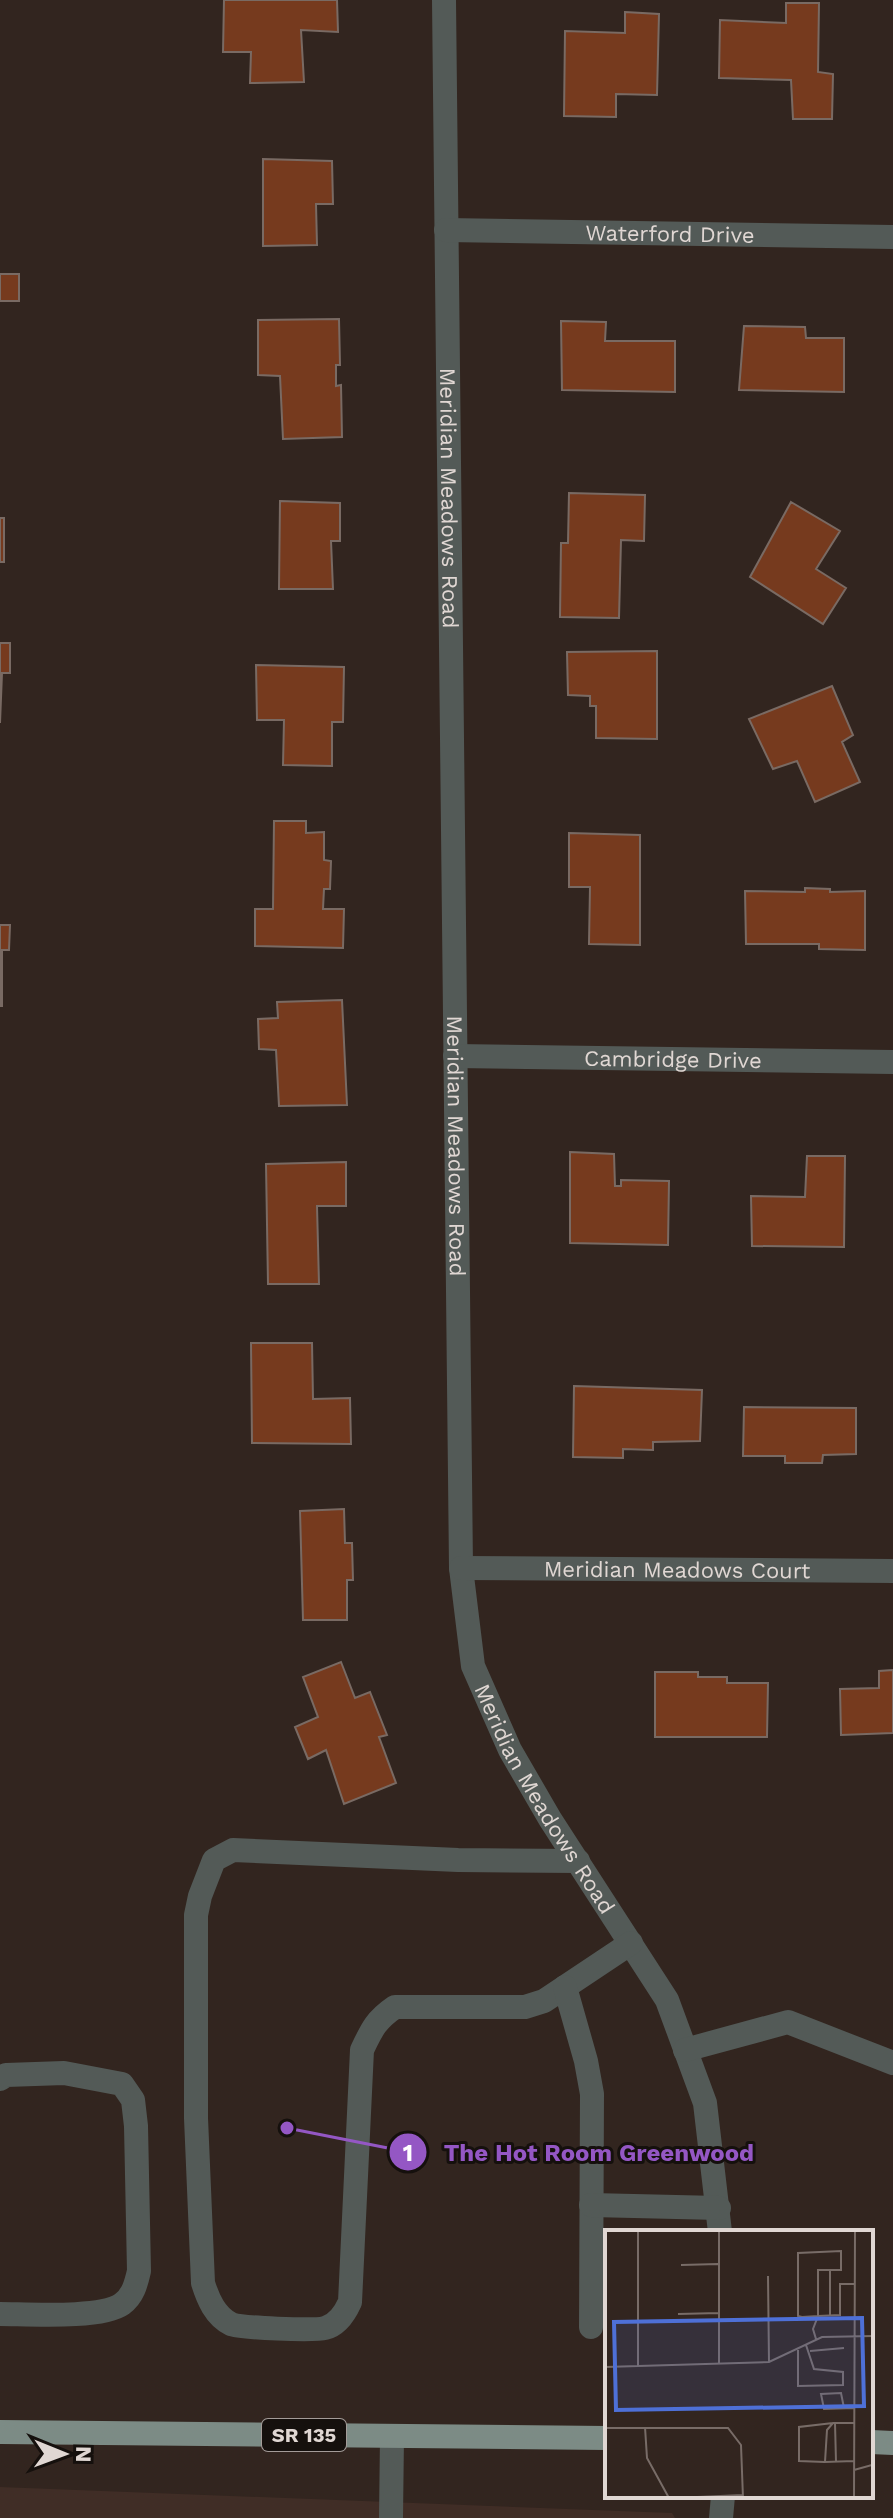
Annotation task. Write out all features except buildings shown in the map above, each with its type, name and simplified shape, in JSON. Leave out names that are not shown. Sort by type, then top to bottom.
[{"type":"main road","name":"SR 135","points":[[0,2432],[605,2438]]},
{"type":"main road","points":[[873,2442],[893,2443]]},
{"type":"street","name":"Meridian Meadows Road","points":[[444,0],[461,1568],[473,1666],[510,1750],[667,2000],[705,2103],[720,2220]]},
{"type":"street","name":"Waterford Drive","points":[[446,230],[893,237]]},
{"type":"street","name":"Cambridge Drive","points":[[455,1056],[893,1062]]},
{"type":"street","name":"Meridian Meadows Court","points":[[461,1568],[893,1571]]},
{"type":"street","points":[[578,1861],[458,1860],[233,1850],[214,1860],[196,1915],[196,2118],[203,2283],[218,2314],[230,2324],[246,2327],[324,2329],[343,2316],[350,2302],[362,2050],[374,2024],[382,2016],[395,2007],[525,2007],[544,2001],[631,1943]]},
{"type":"street","points":[[565,1987],[592,2094],[591,2327]]},
{"type":"street","points":[[685,2050],[788,2022],[893,2063]]},
{"type":"street","points":[[0,2079],[6,2075],[64,2073],[122,2084],[133,2100],[136,2126],[139,2271],[135,2289],[121,2305],[99,2312],[0,2314]]},
{"type":"street","points":[[591,2205],[720,2220]]},
{"type":"street","points":[[391,2518],[392,2436]]},
{"type":"street","points":[[721,2518],[723,2498]]},
{"type":"shaded area","points":[[0,2487],[672,2513],[675,2518],[0,2518]]},
{"type":"place","name":"The Hot Room Greenwood","points":[[287,2128]]}]
